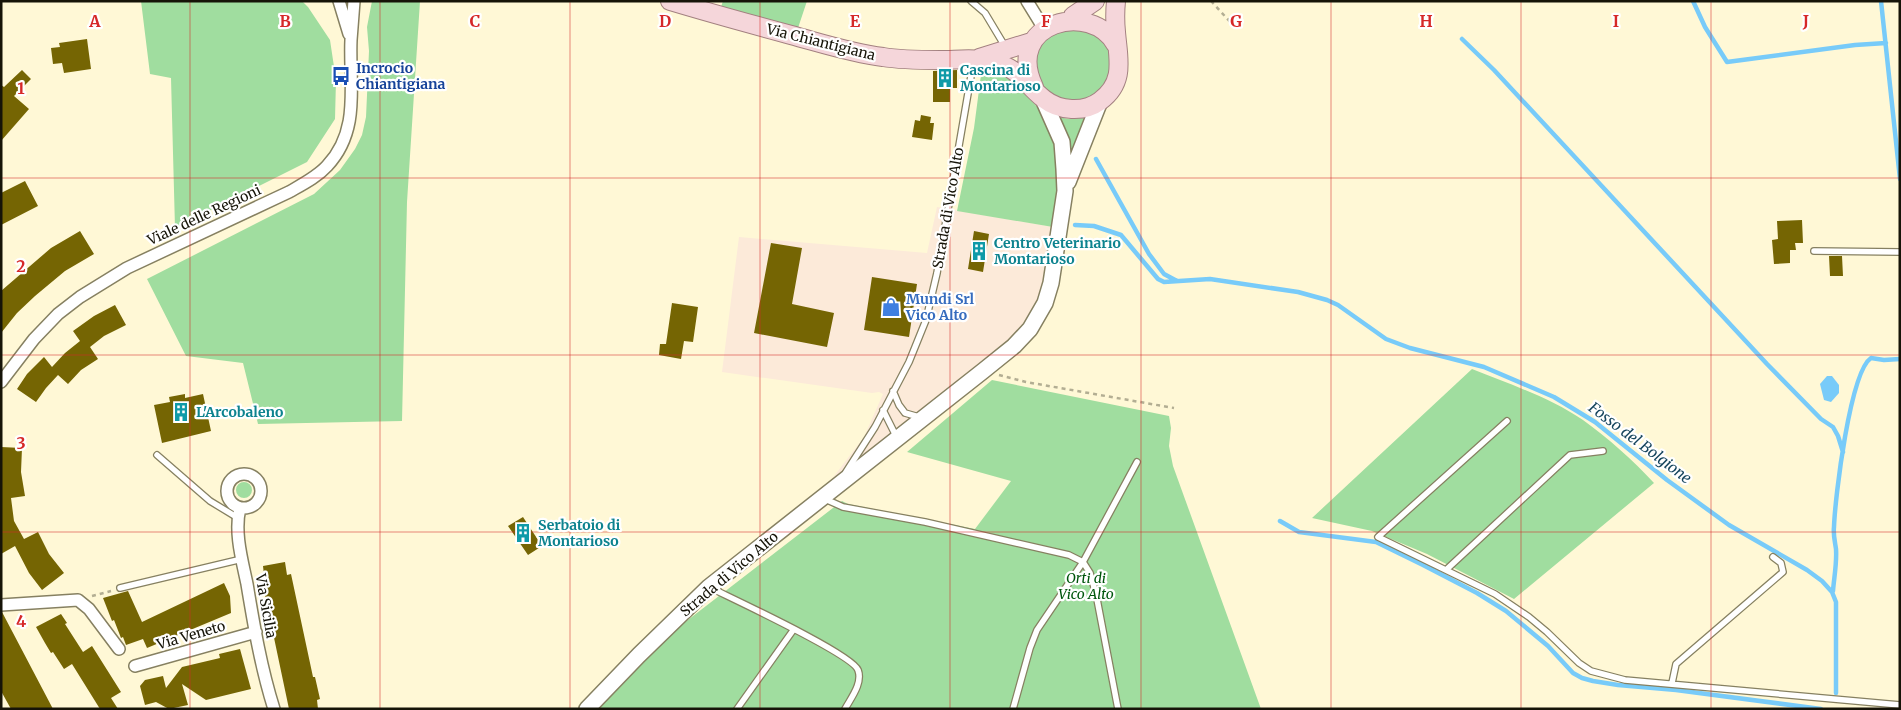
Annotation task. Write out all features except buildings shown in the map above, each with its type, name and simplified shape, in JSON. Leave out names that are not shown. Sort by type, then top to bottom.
[{"type":"main road","name":"Via Chiantigiana","points":[[670,1],[840,49],[878,57],[928,60],[976,59],[998,63],[1013,70],[1039,94],[1056,106],[1071,110],[1086,108],[1100,102]]},
{"type":"main road","points":[[1073,16],[1096,1]]},
{"type":"main road","points":[[1100,102],[1110,92],[1117,80],[1120,66],[1116,32],[1116,1]]},
{"type":"main road","points":[[1039,94],[1028,74],[1026,58],[1031,42],[1043,27],[1057,19],[1073,16],[1088,18],[1102,26],[1113,38],[1119,52]]},
{"type":"main road","name":"Via Chiantigiana","points":[[976,59],[1031,42]]},
{"type":"street","name":"Viale delle Regioni","points":[[339,1],[351,40]]},
{"type":"street","name":"Viale delle Regioni","points":[[1,382],[40,332],[58,314],[80,297],[127,268],[289,192],[310,180],[327,166],[343,143],[349,124],[352,101],[351,40],[354,1]]},
{"type":"street","points":[[1030,6],[1043,27]]},
{"type":"street","name":"Strada di Vico Alto","points":[[587,709],[638,655],[709,587],[983,371],[1023,337],[1036,320],[1045,303],[1053,271],[1065,190],[1062,142],[1039,94]]},
{"type":"street","name":"Strada di Vico Alto","points":[[1065,190],[1100,102]]},
{"type":"street","name":"Via Sicilia","points":[[239,513],[242,559],[264,674],[274,709]]},
{"type":"street","points":[[1,606],[76,600],[82,602],[119,649]]},
{"type":"street","name":"Via Veneto","points":[[134,666],[256,632]]},
{"type":"lane","points":[[971,1],[985,13],[1008,50]]},
{"type":"lane","name":"Strada di Vico Alto","points":[[829,493],[850,467],[884,410],[913,354],[930,307],[972,76]]},
{"type":"lane","points":[[1814,252],[1900,252]]},
{"type":"lane","points":[[893,391],[898,405],[905,413],[924,418]]},
{"type":"lane","points":[[884,410],[898,439]]},
{"type":"lane","points":[[1507,421],[1378,537],[1495,594],[1548,632],[1579,663],[1591,671],[1625,680],[1900,704]]},
{"type":"lane","points":[[1447,569],[1570,455],[1603,451]]},
{"type":"lane","points":[[157,455],[210,501],[239,513]]},
{"type":"lane","points":[[1013,709],[1030,648],[1038,630],[1083,562],[1137,462]]},
{"type":"lane","points":[[829,493],[843,507],[944,526],[1069,555],[1083,562],[1090,573],[1096,594],[1118,709]]},
{"type":"lane","points":[[1672,683],[1676,664],[1783,572],[1781,563],[1773,557]]},
{"type":"lane","points":[[120,588],[242,559]]},
{"type":"lane","points":[[709,587],[794,629],[847,659],[858,669],[859,682],[845,709]]},
{"type":"lane","points":[[737,709],[794,629]]},
{"type":"path","points":[[1211,1],[1234,24]]},
{"type":"path","points":[[983,371],[1026,382],[1174,408]]},
{"type":"path","points":[[76,600],[120,588]]},
{"type":"shaded area","points":[[937,207],[1053,227],[1039,300],[1019,332],[939,398],[828,484],[864,437],[883,394],[722,372],[739,237],[927,253]]},
{"type":"green space","points":[[141,1],[302,1],[330,40],[336,80],[335,119],[307,162],[175,228],[171,78],[150,74]]},
{"type":"green space","points":[[372,1],[420,1],[407,202],[402,421],[258,424],[243,363],[186,356],[147,279],[314,194],[340,170],[355,149],[362,135],[366,117],[369,51],[367,27]]},
{"type":"green space","points":[[723,1],[807,1],[798,28],[721,7]]},
{"type":"green space","points":[[1084,26],[1102,40],[1108,49],[1110,71],[1106,85],[1096,95],[1084,100],[1070,101],[1056,98],[1044,90],[1037,78],[1035,62],[1037,47],[1053,30]]},
{"type":"green space","points":[[982,67],[1009,78],[1019,86],[1042,112],[1054,133],[1059,159],[1059,173],[1053,227],[957,211],[974,128]]},
{"type":"green space","points":[[1090,116],[1070,161],[1058,117],[1069,119]]},
{"type":"green space","points":[[1472,369],[1557,404],[1583,420],[1611,442],[1654,483],[1514,599],[1427,554],[1372,531],[1312,518]]},
{"type":"green space","name":"Orti di Vico Alto","points":[[992,380],[1169,416],[1171,428],[1169,446],[1173,466],[1261,709],[599,709],[671,633],[842,501],[848,504],[975,529],[1011,481],[907,452]]},
{"type":"green space","points":[[241,482],[247,482],[252,487],[250,496],[241,498],[236,493],[236,487]]},
{"type":"water","points":[[1827,376],[1832,376],[1839,385],[1839,393],[1831,402],[1824,400],[1820,384]]},
{"type":"waterway","points":[[1693,1],[1705,27],[1727,62],[1855,45],[1886,43]]},
{"type":"waterway","points":[[1881,1],[1900,179]]},
{"type":"waterway","points":[[1462,39],[1494,70],[1767,364],[1821,419],[1833,427],[1843,452]]},
{"type":"waterway","points":[[1096,159],[1149,254],[1164,274],[1177,281]]},
{"type":"waterway","name":"Fosso del Bolgione","points":[[1075,225],[1094,226],[1121,235],[1158,279],[1164,282],[1210,279],[1298,292],[1327,300],[1338,305],[1386,339],[1410,348],[1484,367],[1554,397],[1595,422],[1667,480],[1729,525],[1807,570],[1822,581],[1832,592],[1836,602],[1836,693]]},
{"type":"waterway","points":[[1833,591],[1836,565],[1834,530],[1837,490],[1845,437],[1856,386],[1863,368],[1871,358],[1884,360],[1900,359]]},
{"type":"waterway","points":[[1280,521],[1299,532],[1376,542],[1477,593],[1506,611],[1548,646],[1573,673],[1582,678],[1618,685],[1676,690],[1821,709]]},
{"type":"place","name":"Incrocio Chiantigiana","points":[[341,76]]},
{"type":"place","name":"Cascina di Montarioso","points":[[945,78]]},
{"type":"place","name":"Centro Veterinario Montarioso","points":[[979,251]]},
{"type":"place","name":"Mundi Srl Vico Alto","points":[[891,307]]},
{"type":"place","name":"L'Arcobaleno","points":[[181,412]]},
{"type":"place","name":"Serbatoio di Montarioso","points":[[523,533]]}]
